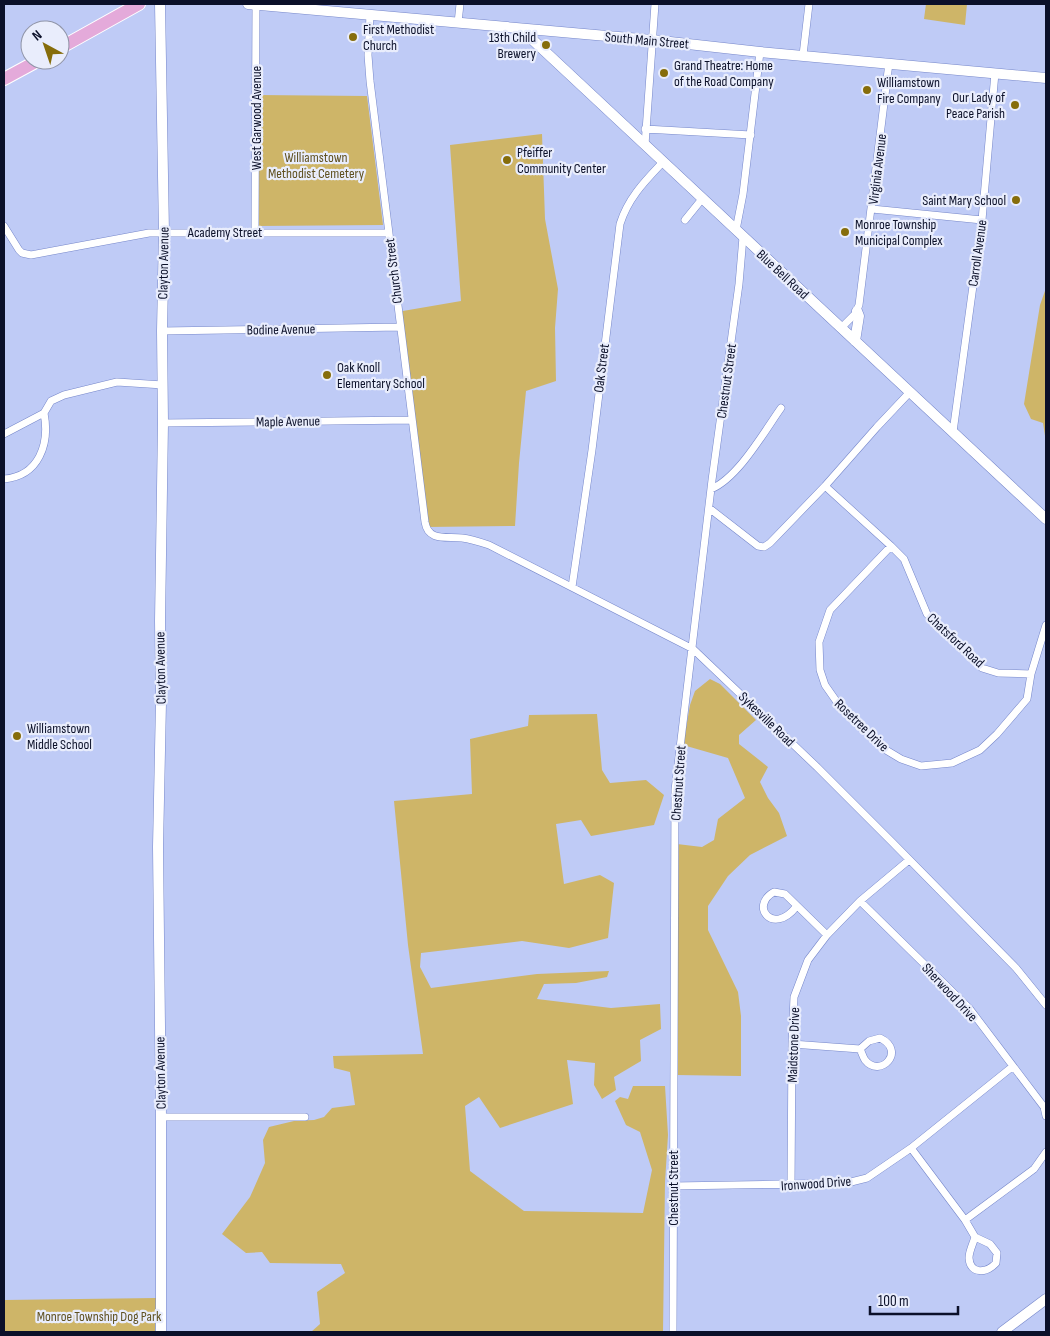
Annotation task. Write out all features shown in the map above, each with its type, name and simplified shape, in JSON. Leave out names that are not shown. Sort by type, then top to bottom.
[{"type":"highway","points":[[70,42],[139,4]]},
{"type":"highway","points":[[4,79],[21,70]]},
{"type":"street","name":"Clayton Avenue","points":[[160,4],[164,233],[160,621],[161,702],[158,848],[161,1332]]},
{"type":"street","name":"South Main Street","points":[[254,4],[353,8],[370,14],[458,23],[1046,78]]},
{"type":"street","name":"West Garwood Avenue","points":[[254,4],[255,232]]},
{"type":"street","points":[[458,23],[460,4]]},
{"type":"street","points":[[645,145],[655,4]]},
{"type":"street","points":[[803,55],[809,4]]},
{"type":"street","name":"Church Street","points":[[370,14],[369,73],[426,528]]},
{"type":"street","name":"Blue Bell Road","points":[[521,29],[1046,519]]},
{"type":"street","name":"Chestnut Street","points":[[673,1332],[675,804],[709,508],[739,284],[739,234],[760,52]]},
{"type":"street","name":"Virginia Avenue","points":[[841,328],[859,305],[889,63]]},
{"type":"street","name":"Carroll Avenue","points":[[953,432],[982,220],[995,73]]},
{"type":"street","points":[[645,129],[751,135]]},
{"type":"street","name":"Oak Street","points":[[572,587],[592,450],[620,224],[623,212],[630,199],[663,162]]},
{"type":"street","points":[[686,220],[702,198]]},
{"type":"street","points":[[872,209],[982,220]]},
{"type":"street","name":"Academy Street","points":[[4,226],[11,240],[22,253],[37,255],[132,235],[164,233],[389,232]]},
{"type":"street","points":[[855,341],[859,316],[856,311]]},
{"type":"street","name":"Bodine Avenue","points":[[162,331],[400,327]]},
{"type":"street","points":[[4,434],[44,413],[51,401],[64,395],[117,382],[163,385]]},
{"type":"street","points":[[709,508],[752,542],[764,547],[776,539],[876,427],[910,392]]},
{"type":"street","points":[[712,489],[720,486],[738,468],[781,408]]},
{"type":"street","points":[[4,479],[17,478],[36,463],[45,445],[47,428],[44,413]]},
{"type":"street","name":"Maple Avenue","points":[[163,423],[412,420]]},
{"type":"street","name":"Chatsford Road","points":[[825,486],[904,559],[927,614],[982,668],[998,673],[1030,674]]},
{"type":"street","name":"Sykesville Road","points":[[426,528],[430,534],[436,537],[470,539],[489,546],[693,649],[817,767],[1016,968],[1046,1005]]},
{"type":"street","name":"Rosetree Drive","points":[[892,546],[830,610],[819,642],[820,670],[825,685],[839,705],[886,750],[901,759],[921,766],[952,764],[980,750],[1027,700],[1030,674],[1046,625]]},
{"type":"street","name":"Maidstone Drive","points":[[791,1185],[794,997],[808,960],[827,935],[860,901],[909,860]]},
{"type":"street","points":[[796,906],[788,915],[777,920],[771,919],[768,916],[763,904],[766,898],[774,892],[785,894],[827,935]]},
{"type":"street","name":"Sherwood Drive","points":[[860,901],[969,1008],[1044,1107],[1046,1116]]},
{"type":"street","points":[[880,1038],[886,1041],[892,1052],[890,1059],[886,1063],[881,1066],[875,1066],[865,1060],[860,1050],[869,1041],[880,1038]]},
{"type":"street","points":[[792,1044],[860,1050]]},
{"type":"street","name":"Ironwood Drive","points":[[673,1186],[847,1183],[867,1178],[911,1148],[1012,1067]]},
{"type":"street","points":[[161,1117],[305,1117]]},
{"type":"street","points":[[911,1148],[965,1220],[975,1237],[990,1244],[997,1253],[996,1263],[988,1271],[976,1270],[970,1264],[970,1253],[975,1237]]},
{"type":"street","points":[[965,1220],[1034,1169],[1046,1152]]},
{"type":"street","points":[[1002,1332],[1046,1299]]},
{"type":"green space","points":[[926,4],[967,4],[965,25],[924,19]]},
{"type":"green space","name":"Williamstown Methodist Cemetery","points":[[257,95],[367,96],[383,225],[257,226]]},
{"type":"green space","points":[[542,134],[545,219],[558,289],[555,328],[556,381],[526,391],[515,526],[426,527],[397,312],[461,301],[450,145]]},
{"type":"green space","points":[[1046,288],[1046,442],[1043,423],[1031,419],[1024,404],[1040,305]]},
{"type":"green space","points":[[710,679],[720,684],[756,720],[739,735],[739,744],[768,767],[760,782],[768,798],[779,813],[787,836],[750,855],[728,876],[708,906],[708,930],[738,992],[741,1016],[741,1076],[676,1075],[677,844],[702,847],[714,840],[718,819],[745,798],[728,758],[683,745],[690,705],[695,691]]},
{"type":"green space","points":[[597,714],[602,770],[610,783],[646,780],[664,795],[654,825],[591,836],[581,820],[556,824],[564,884],[600,875],[614,883],[608,938],[569,948],[522,941],[421,953],[420,967],[431,988],[537,974],[609,971],[607,977],[576,983],[544,984],[537,999],[611,1008],[660,1004],[661,1029],[640,1040],[641,1061],[614,1077],[616,1090],[602,1099],[594,1085],[595,1063],[567,1060],[573,1104],[500,1128],[479,1097],[465,1106],[470,1171],[524,1211],[643,1213],[652,1170],[640,1132],[626,1125],[615,1101],[620,1097],[628,1099],[633,1086],[665,1086],[668,1135],[665,1182],[663,1332],[311,1332],[320,1324],[317,1292],[345,1273],[341,1264],[270,1263],[262,1252],[246,1253],[222,1234],[250,1197],[265,1163],[263,1140],[269,1127],[294,1121],[314,1120],[324,1117],[332,1108],[355,1105],[350,1072],[334,1068],[333,1056],[423,1054],[408,945],[394,801],[472,794],[470,739],[528,726],[529,715]]},
{"type":"green space","name":"Monroe Township Dog Park","points":[[156,1298],[155,1332],[4,1332],[4,1300]]},
{"type":"place","name":"First Methodist Church","points":[[353,37]]},
{"type":"place","name":"13th Child Brewery","points":[[546,45]]},
{"type":"place","name":"Grand Theatre: Home of the Road Company","points":[[664,73]]},
{"type":"place","name":"Williamstown Fire Company","points":[[867,90]]},
{"type":"place","name":"Our Lady of Peace Parish","points":[[1015,105]]},
{"type":"place","name":"Pfeiffer Community Center","points":[[507,160]]},
{"type":"place","name":"Saint Mary School","points":[[1016,200]]},
{"type":"place","name":"Monroe Township Municipal Complex","points":[[845,232]]},
{"type":"place","name":"Oak Knoll Elementary School","points":[[327,375]]},
{"type":"place","name":"Williamstown Middle School","points":[[17,736]]}]
